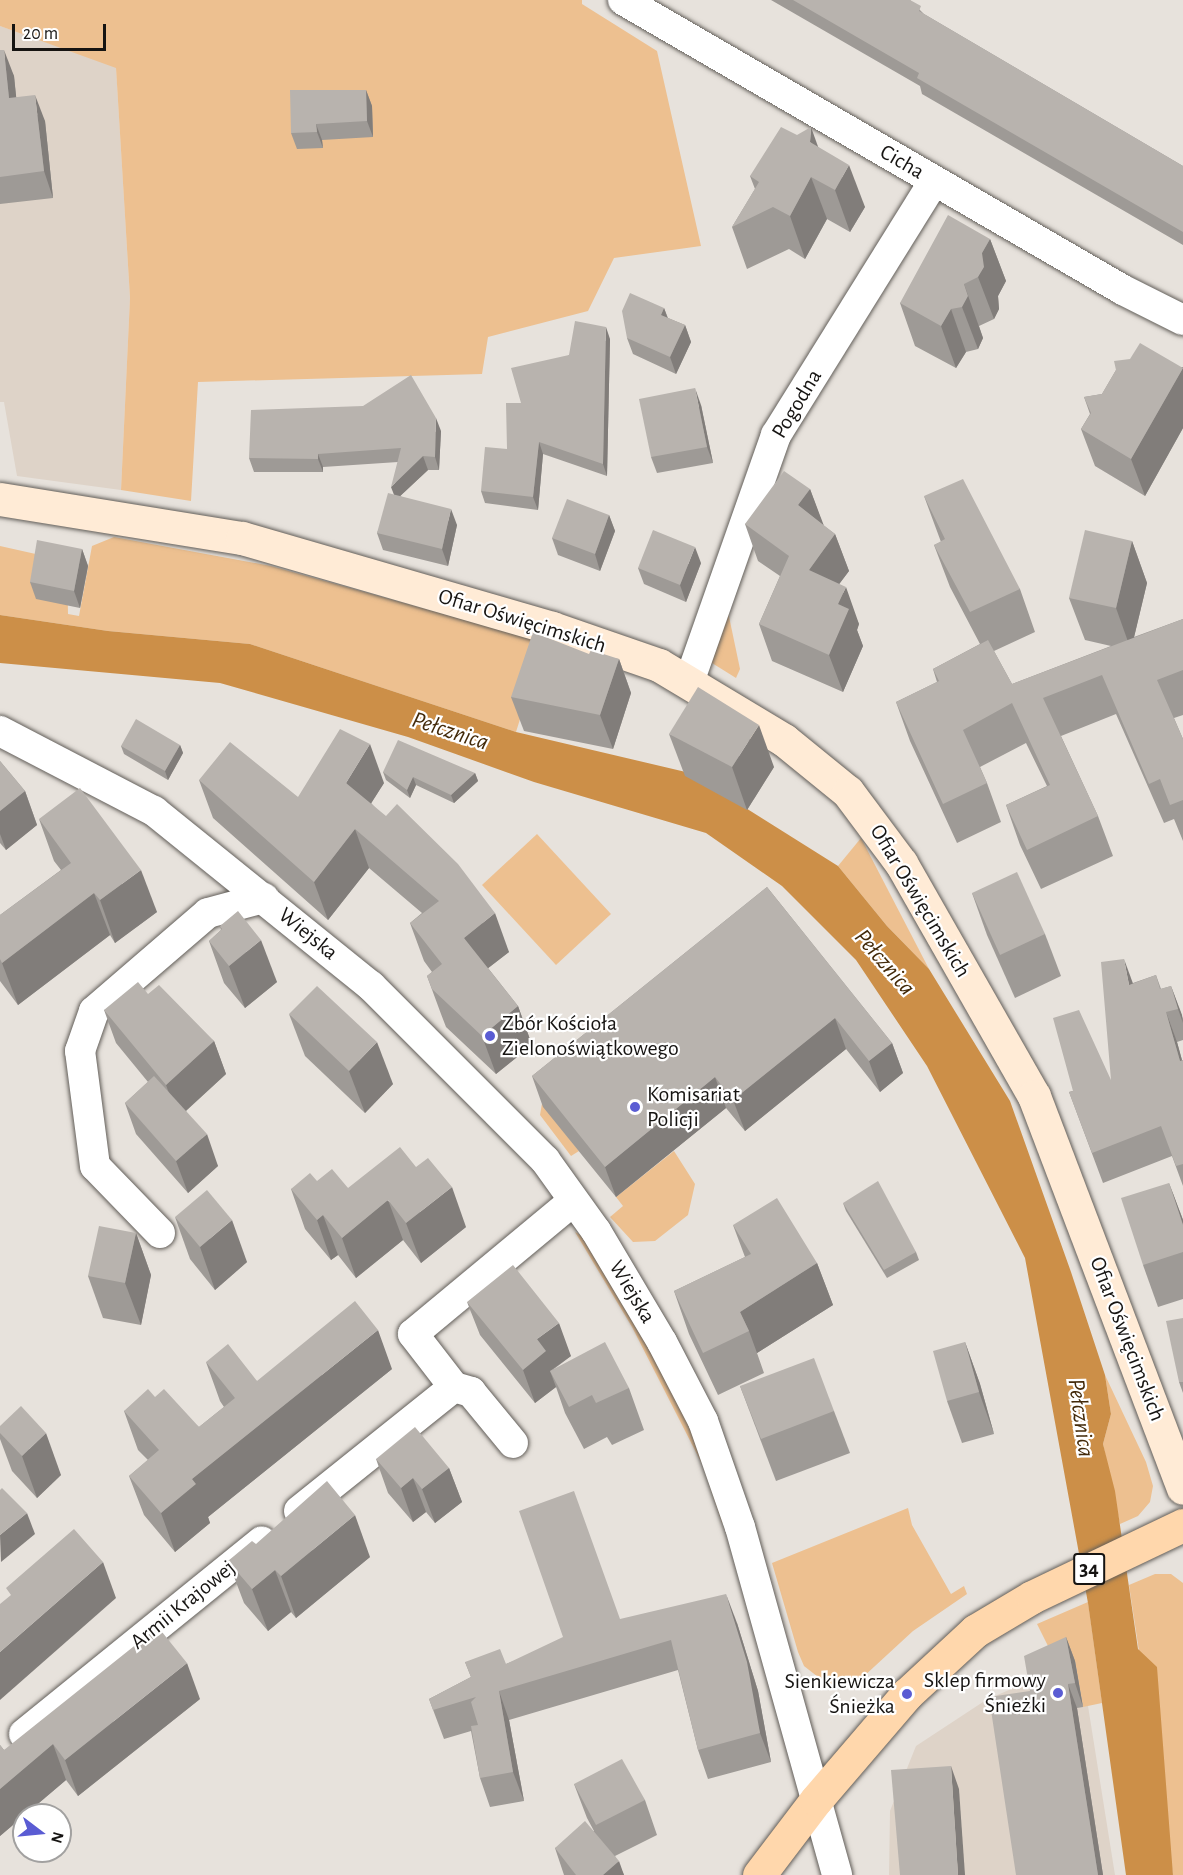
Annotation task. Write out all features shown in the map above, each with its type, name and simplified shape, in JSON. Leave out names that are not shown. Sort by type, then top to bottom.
[{"type":"main road","name":"34","points":[[759,1875],[816,1800],[908,1694],[975,1631],[1032,1597],[1183,1525]]},
{"type":"street","name":"Cicha","points":[[623,0],[1123,290],[1183,320]]},
{"type":"street","name":"Pogodna","points":[[689,682],[776,435],[934,181]]},
{"type":"street","name":"Ofiar Oświęcimskich","points":[[0,498],[242,538],[552,628],[659,665],[784,740],[848,792],[901,863],[1034,1096],[1183,1488]]},
{"type":"street","name":"Wiejska","points":[[0,731],[154,811],[371,986],[545,1160],[573,1200],[662,1342],[703,1420],[740,1527],[837,1875]]},
{"type":"street","name":"Wiejska","points":[[160,1233],[95,1166],[80,1051],[94,1011],[208,913],[264,898]]},
{"type":"street","points":[[513,1443],[471,1392],[454,1387],[413,1334],[573,1200]]},
{"type":"street","name":"Armii Krajowej","points":[[24,1734],[454,1387]]},
{"type":"shaded area","points":[[0,0],[582,0],[582,4],[657,51],[701,246],[614,258],[588,311],[488,337],[482,374],[198,382],[191,501],[121,490],[130,298],[116,68],[0,26]]},
{"type":"shaded area","points":[[0,26],[116,67],[130,298],[121,490],[17,476],[4,402],[0,402]]},
{"type":"shaded area","points":[[114,537],[271,566],[544,642],[516,732],[250,644],[108,631],[0,615],[0,546],[67,561],[68,614],[79,616],[92,546]]},
{"type":"shaded area","points":[[727,607],[740,669],[736,678],[712,663],[713,648]]},
{"type":"shaded area","points":[[537,834],[611,914],[556,965],[482,885]]},
{"type":"shaded area","points":[[861,838],[929,969],[887,926],[838,866]]},
{"type":"shaded area","points":[[544,1092],[544,1107],[579,1151],[571,1156],[540,1115]]},
{"type":"shaded area","points":[[674,1151],[695,1184],[688,1215],[655,1241],[633,1242],[610,1217],[623,1206],[616,1197]]},
{"type":"shaded area","points":[[575,1232],[586,1238],[694,1426],[728,1523],[722,1523],[703,1466],[632,1327]]},
{"type":"shaded area","points":[[1105,1375],[1146,1462],[1153,1486],[1150,1502],[1138,1516],[1120,1524],[1103,1444],[1111,1414]]},
{"type":"shaded area","points":[[908,1508],[912,1525],[951,1594],[964,1586],[967,1594],[913,1631],[862,1678],[840,1686],[827,1684],[804,1666],[772,1563]]},
{"type":"shaded area","points":[[1155,1574],[1171,1574],[1183,1583],[1183,1875],[1173,1875],[1129,1585]]},
{"type":"shaded area","points":[[1088,1602],[1102,1703],[1083,1707],[1075,1661],[1059,1668],[1037,1624]]},
{"type":"shaded area","points":[[1075,1661],[1083,1706],[1088,1706],[1115,1875],[889,1875],[890,1811],[916,1746],[986,1700]]},
{"type":"water","name":"Pełcznica","points":[[0,615],[108,631],[250,644],[516,732],[690,773],[838,866],[887,926],[929,969],[1010,1101],[1071,1272],[1105,1375],[1111,1414],[1103,1444],[1115,1491],[1138,1649],[1157,1667],[1173,1875],[1126,1875],[1088,1603],[1025,1258],[927,1066],[856,960],[782,886],[706,833],[534,782],[408,737],[220,683],[0,663]]},
{"type":"building","points":[[793,0],[910,0],[921,6],[919,11],[1183,166],[1183,232],[917,78],[919,73]]},
{"type":"building","points":[[0,50],[4,50],[9,98],[35,95],[44,171],[0,177]]},
{"type":"building","points":[[290,90],[366,90],[367,121],[316,124],[317,132],[291,133]]},
{"type":"building","points":[[781,127],[797,135],[811,127],[810,142],[849,165],[835,190],[811,177],[790,216],[773,207],[732,227],[759,182],[750,176]]},
{"type":"building","points":[[948,215],[990,239],[982,253],[984,267],[978,277],[964,284],[968,296],[962,307],[951,309],[941,326],[900,303]]},
{"type":"building","points":[[630,293],[664,308],[661,315],[685,325],[670,357],[627,338],[622,311]]},
{"type":"building","points":[[575,321],[606,327],[603,464],[539,442],[533,497],[481,491],[485,447],[507,449],[506,403],[521,403],[511,368],[569,355]]},
{"type":"building","points":[[1140,343],[1183,368],[1131,459],[1081,429],[1091,413],[1084,397],[1102,394],[1116,370],[1114,361],[1130,359]]},
{"type":"building","points":[[411,375],[436,418],[435,457],[423,456],[391,487],[401,448],[318,454],[318,459],[249,458],[251,410],[363,406]]},
{"type":"building","points":[[695,388],[707,447],[651,457],[639,399]]},
{"type":"building","points":[[784,471],[810,489],[798,505],[835,534],[809,570],[846,587],[838,604],[849,609],[829,655],[759,624],[789,556],[745,524]]},
{"type":"building","points":[[963,479],[1020,589],[970,612],[934,545],[945,539],[924,496]]},
{"type":"building","points":[[388,493],[451,509],[442,549],[377,533]]},
{"type":"building","points":[[567,499],[609,515],[595,554],[552,538]]},
{"type":"building","points":[[653,530],[695,547],[680,585],[638,568]]},
{"type":"building","points":[[1085,530],[1132,541],[1116,608],[1069,598]]},
{"type":"building","points":[[37,540],[82,549],[74,591],[30,582]]},
{"type":"building","points":[[1183,619],[1183,670],[1157,680],[1183,739],[1183,800],[1170,805],[1160,779],[1149,784],[1102,675],[1043,698],[1098,816],[1027,850],[1006,805],[1050,785],[1012,703],[963,730],[987,783],[943,804],[896,702],[939,681],[933,669],[988,640],[1012,684]]},
{"type":"building","points":[[533,632],[589,654],[591,650],[619,659],[600,715],[511,697]]},
{"type":"building","points":[[698,687],[759,725],[732,767],[669,734]]},
{"type":"building","points":[[136,719],[180,745],[165,771],[121,746]]},
{"type":"building","points":[[340,729],[370,744],[346,783],[386,816],[397,804],[458,864],[495,913],[464,938],[518,1006],[482,1036],[432,989],[427,976],[442,964],[410,923],[439,901],[355,829],[314,882],[199,780],[230,742],[298,797]]},
{"type":"building","points":[[398,740],[475,773],[451,795],[413,777],[407,790],[383,772]]},
{"type":"building","points":[[0,761],[25,791],[0,811]]},
{"type":"building","points":[[80,788],[141,870],[100,900],[94,893],[2,963],[0,959],[0,915],[71,863],[39,819]]},
{"type":"building","points":[[1017,872],[1045,934],[1000,955],[972,893]]},
{"type":"building","points":[[767,887],[892,1043],[869,1061],[835,1018],[733,1100],[715,1077],[605,1167],[532,1076]]},
{"type":"building","points":[[238,911],[261,940],[229,966],[209,941],[222,929],[220,926]]},
{"type":"building","points":[[1124,959],[1129,985],[1156,975],[1160,989],[1171,986],[1178,1009],[1166,1012],[1180,1061],[1183,1060],[1183,1164],[1176,1166],[1161,1126],[1092,1153],[1069,1092],[1073,1091],[1053,1018],[1079,1010],[1111,1080],[1101,962]]},
{"type":"building","points":[[138,982],[148,994],[159,985],[214,1041],[166,1085],[104,1010]]},
{"type":"building","points":[[317,986],[377,1042],[349,1071],[289,1014]]},
{"type":"building","points":[[154,1076],[207,1134],[176,1161],[125,1103]]},
{"type":"building","points":[[400,1147],[416,1167],[428,1158],[452,1187],[406,1223],[388,1200],[342,1238],[323,1215],[317,1220],[291,1189],[310,1173],[317,1181],[332,1169],[348,1188]]},
{"type":"building","points":[[878,1181],[916,1252],[884,1270],[843,1203]]},
{"type":"building","points":[[1169,1183],[1183,1225],[1183,1252],[1143,1265],[1121,1198]]},
{"type":"building","points":[[207,1190],[232,1220],[200,1247],[175,1217]]},
{"type":"building","points":[[777,1198],[817,1263],[740,1312],[749,1331],[703,1353],[674,1291],[751,1254],[733,1225]]},
{"type":"building","points":[[99,1226],[136,1233],[125,1283],[88,1276]]},
{"type":"building","points":[[513,1265],[559,1323],[537,1339],[546,1351],[523,1370],[467,1302]]},
{"type":"building","points":[[355,1301],[378,1330],[192,1479],[196,1484],[161,1513],[129,1476],[159,1450],[124,1411],[148,1389],[155,1397],[164,1389],[199,1427],[235,1398],[206,1362],[228,1344],[257,1381]]},
{"type":"building","points":[[1183,1318],[1183,1382],[1179,1382],[1166,1321]]},
{"type":"building","points":[[605,1342],[629,1388],[596,1403],[592,1395],[569,1407],[550,1371]]},
{"type":"building","points":[[965,1342],[979,1392],[947,1401],[933,1351]]},
{"type":"building","points":[[814,1358],[834,1411],[761,1439],[740,1386]]},
{"type":"building","points":[[21,1406],[46,1433],[22,1456],[0,1433],[0,1426]]},
{"type":"building","points":[[415,1427],[449,1468],[422,1489],[413,1478],[401,1488],[376,1459]]},
{"type":"building","points":[[327,1481],[355,1515],[281,1576],[275,1570],[252,1589],[228,1561],[252,1541],[256,1544]]},
{"type":"building","points":[[2,1488],[27,1513],[0,1535],[0,1490]]},
{"type":"building","points":[[574,1491],[620,1619],[726,1594],[747,1662],[760,1733],[698,1750],[671,1640],[499,1691],[513,1772],[480,1778],[471,1726],[478,1725],[471,1702],[476,1697],[433,1710],[429,1699],[471,1677],[465,1662],[500,1649],[506,1664],[563,1637],[519,1511]]},
{"type":"building","points":[[74,1529],[103,1562],[0,1652],[0,1604],[11,1595],[6,1588]]},
{"type":"building","points":[[158,1627],[187,1663],[65,1760],[53,1744],[0,1789],[0,1745],[4,1750]]},
{"type":"building","points":[[1066,1637],[1075,1683],[1068,1684],[1098,1875],[1016,1875],[989,1697],[1030,1691],[1024,1656]]},
{"type":"building","points":[[622,1759],[645,1800],[596,1825],[574,1784]]},
{"type":"building","points":[[951,1766],[958,1875],[900,1875],[891,1770]]},
{"type":"building","points":[[585,1821],[619,1861],[603,1875],[576,1875],[555,1848]]},
{"type":"place","name":"Zbór Kościoła Zielonoświątkowego","points":[[490,1036]]},
{"type":"place","name":"Komisariat Policji","points":[[635,1107]]},
{"type":"place","name":"Sklep firmowy Śnieżki","points":[[1058,1693]]},
{"type":"place","name":"Sienkiewicza Śnieżka","points":[[907,1694]]}]
